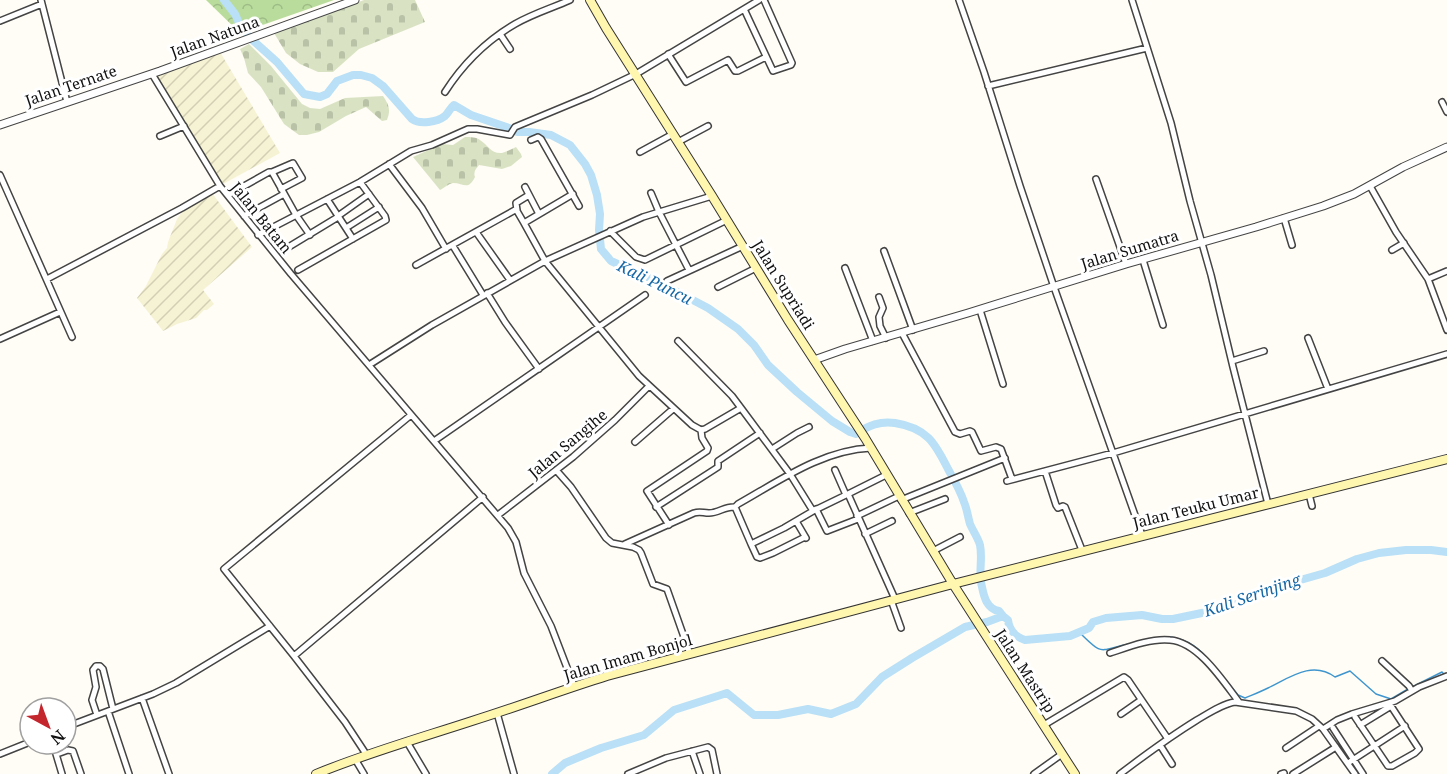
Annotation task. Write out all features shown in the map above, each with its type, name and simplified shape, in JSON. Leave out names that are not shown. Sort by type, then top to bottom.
[{"type":"main road","name":"Jalan Supriadi","points":[[590,0],[756,268],[865,438],[953,584]]},
{"type":"main road","name":"Jalan Teuku Umar","points":[[953,584],[1447,459]]},
{"type":"main road","name":"Jalan Imam Bonjol","points":[[316,774],[328,772],[366,754],[574,686],[953,584]]},
{"type":"main road","name":"Jalan Mastrip","points":[[953,584],[1075,774]]},
{"type":"street","name":"Jalan Natuna","points":[[152,74],[355,0]]},
{"type":"street","points":[[445,92],[469,60],[500,34],[521,21],[570,0]]},
{"type":"street","points":[[258,235],[360,182],[411,151],[432,145],[464,130],[477,129],[510,135],[515,127],[636,74],[744,9],[761,0],[792,64],[773,71],[744,9]]},
{"type":"street","points":[[959,0],[1054,287],[1142,535]]},
{"type":"street","points":[[1132,0],[1171,123],[1268,504]]},
{"type":"street","points":[[0,21],[41,2],[67,102]]},
{"type":"street","points":[[500,34],[510,50]]},
{"type":"street","points":[[988,86],[1147,48]]},
{"type":"street","points":[[668,54],[686,82],[728,60],[738,71],[766,57]]},
{"type":"street","name":"Jalan Ternate","points":[[0,125],[152,74]]},
{"type":"street","name":"Jalan Batam","points":[[152,74],[220,186],[258,235],[508,528],[516,542],[524,573],[551,626],[574,686]]},
{"type":"street","points":[[1442,102],[1447,112]]},
{"type":"street","points":[[160,136],[184,126]]},
{"type":"street","points":[[678,142],[708,126]]},
{"type":"street","points":[[640,152],[673,134]]},
{"type":"street","points":[[531,140],[539,137],[579,206]]},
{"type":"street","name":"Jalan Sumatra","points":[[814,360],[1344,198],[1370,186],[1392,172],[1447,147]]},
{"type":"street","points":[[228,195],[268,172],[293,162],[301,179],[244,216]]},
{"type":"street","points":[[389,164],[422,208],[446,249]]},
{"type":"street","points":[[272,172],[310,235]]},
{"type":"street","points":[[0,175],[72,337]]},
{"type":"street","points":[[1096,179],[1126,264]]},
{"type":"street","points":[[298,270],[386,221],[386,217],[360,182]]},
{"type":"street","points":[[47,279],[220,186]]},
{"type":"street","points":[[1370,186],[1396,232],[1428,279],[1447,330]]},
{"type":"street","points":[[525,187],[539,214]]},
{"type":"street","points":[[651,193],[658,212],[689,270]]},
{"type":"street","points":[[282,251],[338,217],[369,194]]},
{"type":"street","points":[[524,223],[573,194]]},
{"type":"street","points":[[529,195],[516,203],[517,210],[545,261],[649,387],[692,425],[701,430],[709,428],[741,408]]},
{"type":"street","points":[[369,365],[410,338],[545,261],[643,216],[712,196]]},
{"type":"street","points":[[327,199],[353,239]]},
{"type":"street","points":[[346,228],[379,207]]},
{"type":"street","points":[[416,265],[517,210]]},
{"type":"street","points":[[1284,218],[1292,245]]},
{"type":"street","points":[[610,231],[636,257],[645,260],[727,220]]},
{"type":"street","points":[[476,232],[510,280]]},
{"type":"street","points":[[1392,250],[1404,243]]},
{"type":"street","points":[[453,246],[539,369]]},
{"type":"street","points":[[667,281],[743,246]]},
{"type":"street","points":[[884,251],[913,330]]},
{"type":"street","points":[[1143,260],[1164,325]]},
{"type":"street","points":[[718,287],[756,268]]},
{"type":"street","points":[[844,268],[873,341]]},
{"type":"street","points":[[1428,279],[1447,271]]},
{"type":"street","points":[[435,441],[645,295]]},
{"type":"street","points":[[879,297],[883,308],[879,317],[880,326],[886,338]]},
{"type":"street","points":[[980,310],[1003,384]]},
{"type":"street","points":[[0,339],[60,312]]},
{"type":"street","points":[[902,333],[956,432],[960,434],[970,430],[981,452],[999,448],[1005,458],[1010,480],[1113,453],[1447,354]]},
{"type":"street","points":[[1308,338],[1328,389]]},
{"type":"street","points":[[678,341],[736,399],[790,474],[827,531],[900,498],[1005,458]]},
{"type":"street","points":[[1232,361],[1264,351]]},
{"type":"street","name":"Jalan Sangihe","points":[[498,515],[615,420],[649,387]]},
{"type":"street","points":[[635,442],[674,409]]},
{"type":"street","points":[[366,754],[345,722],[224,569],[411,415]]},
{"type":"street","points":[[772,449],[809,427]]},
{"type":"street","points":[[669,525],[647,491],[707,451],[708,448],[700,434],[701,430]]},
{"type":"street","points":[[656,507],[716,470],[718,461],[760,433]]},
{"type":"street","points":[[623,545],[699,512],[716,512],[728,506],[735,507],[790,474],[844,452],[871,448]]},
{"type":"street","points":[[556,470],[571,487],[606,538],[612,543],[639,550],[653,584],[667,589],[690,654]]},
{"type":"street","points":[[835,470],[893,600],[901,628]]},
{"type":"street","points":[[1045,471],[1056,505],[1065,507],[1082,550]]},
{"type":"street","points":[[751,544],[886,475]]},
{"type":"street","points":[[1309,494],[1312,506]]},
{"type":"street","points":[[294,656],[483,497]]},
{"type":"street","points":[[909,513],[945,499]]},
{"type":"street","points":[[735,507],[757,557],[760,558],[806,538],[796,521]]},
{"type":"street","points":[[865,534],[892,521]]},
{"type":"street","points":[[933,551],[960,537]]},
{"type":"street","points":[[78,722],[176,683],[270,626]]},
{"type":"street","points":[[1110,653],[1148,642],[1178,641],[1199,654],[1239,702]]},
{"type":"street","points":[[1382,661],[1410,688]]},
{"type":"street","points":[[97,715],[92,700],[96,687],[93,670],[96,666],[100,666],[103,669],[111,710],[129,774]]},
{"type":"street","points":[[1286,748],[1352,714],[1395,701],[1410,688],[1446,677]]},
{"type":"street","points":[[1044,725],[1124,678],[1128,680],[1168,739]]},
{"type":"street","points":[[142,698],[169,774]]},
{"type":"street","points":[[1121,714],[1142,700]]},
{"type":"street","points":[[1120,774],[1207,714],[1231,703],[1239,702],[1296,711],[1326,727],[1351,761],[1355,774]]},
{"type":"street","points":[[1355,717],[1360,725],[1387,765],[1418,751],[1419,747],[1391,706],[1360,725]]},
{"type":"street","points":[[497,713],[514,774]]},
{"type":"street","points":[[1351,761],[1405,726]]},
{"type":"street","points":[[1326,727],[1336,747],[1364,774]]},
{"type":"street","points":[[407,742],[426,774]]},
{"type":"street","points":[[1160,745],[1172,764]]},
{"type":"street","points":[[0,754],[18,747]]},
{"type":"street","points":[[1293,774],[1336,747]]},
{"type":"street","points":[[628,774],[666,758],[706,748],[710,748],[713,755],[717,774]]},
{"type":"street","points":[[692,751],[700,774]]},
{"type":"street","points":[[1034,774],[1062,754]]},
{"type":"street","points":[[58,756],[62,774]]},
{"type":"street","points":[[75,756],[81,774]]},
{"type":"street","points":[[355,759],[364,774]]},
{"type":"shaded area","points":[[220,52],[280,153],[223,184],[155,75]]},
{"type":"shaded area","points":[[212,193],[252,247],[203,290],[214,304],[196,318],[163,331],[137,298],[167,248],[177,219],[183,211]]},
{"type":"green space","points":[[206,0],[334,0],[240,33]]},
{"type":"green space","points":[[364,0],[415,0],[425,22],[359,49],[333,72],[318,72],[300,64],[286,53],[274,33]]},
{"type":"green space","points":[[249,44],[271,66],[302,104],[320,109],[345,98],[383,96],[389,108],[387,120],[382,121],[366,107],[319,132],[299,135],[284,124],[261,87],[248,73],[240,49]]},
{"type":"green space","points":[[465,137],[478,139],[492,151],[498,153],[504,153],[516,147],[522,157],[511,166],[502,169],[479,165],[470,184],[453,183],[440,190],[413,157],[442,144],[453,145]]},
{"type":"waterway","name":"Kali Puncu","points":[[224,0],[249,37],[277,62],[304,94],[320,97],[327,94],[337,81],[353,75],[361,75],[372,78],[383,86],[415,121],[438,120],[445,116],[454,105],[471,115],[517,132],[551,135],[570,145],[591,175],[600,214],[601,249],[611,261],[708,308],[738,329],[754,345],[768,365],[797,392],[832,421],[850,432],[856,434],[875,424],[895,423],[906,425],[929,438],[959,489],[970,524],[979,542],[981,582],[985,598],[989,605],[1003,616]]},
{"type":"waterway","name":"Kali Serinjing","points":[[552,774],[565,763],[601,748],[644,735],[674,710],[727,693],[754,715],[778,715],[808,709],[831,714],[856,704],[882,677],[965,627],[1003,616],[1008,620],[1014,633],[1025,640],[1070,636],[1089,628],[1093,622],[1106,618],[1142,615],[1173,619],[1221,609],[1237,604],[1262,591],[1325,573],[1357,559],[1379,553],[1406,550],[1447,552]]},
{"type":"waterway","points":[[1079,632],[1102,650],[1129,644]]},
{"type":"waterway","points":[[1166,637],[1190,643],[1208,659]]},
{"type":"waterway","points":[[1229,684],[1238,695],[1245,698],[1301,672],[1318,670],[1335,677],[1350,671],[1376,694],[1391,699],[1442,672],[1444,674]]}]
